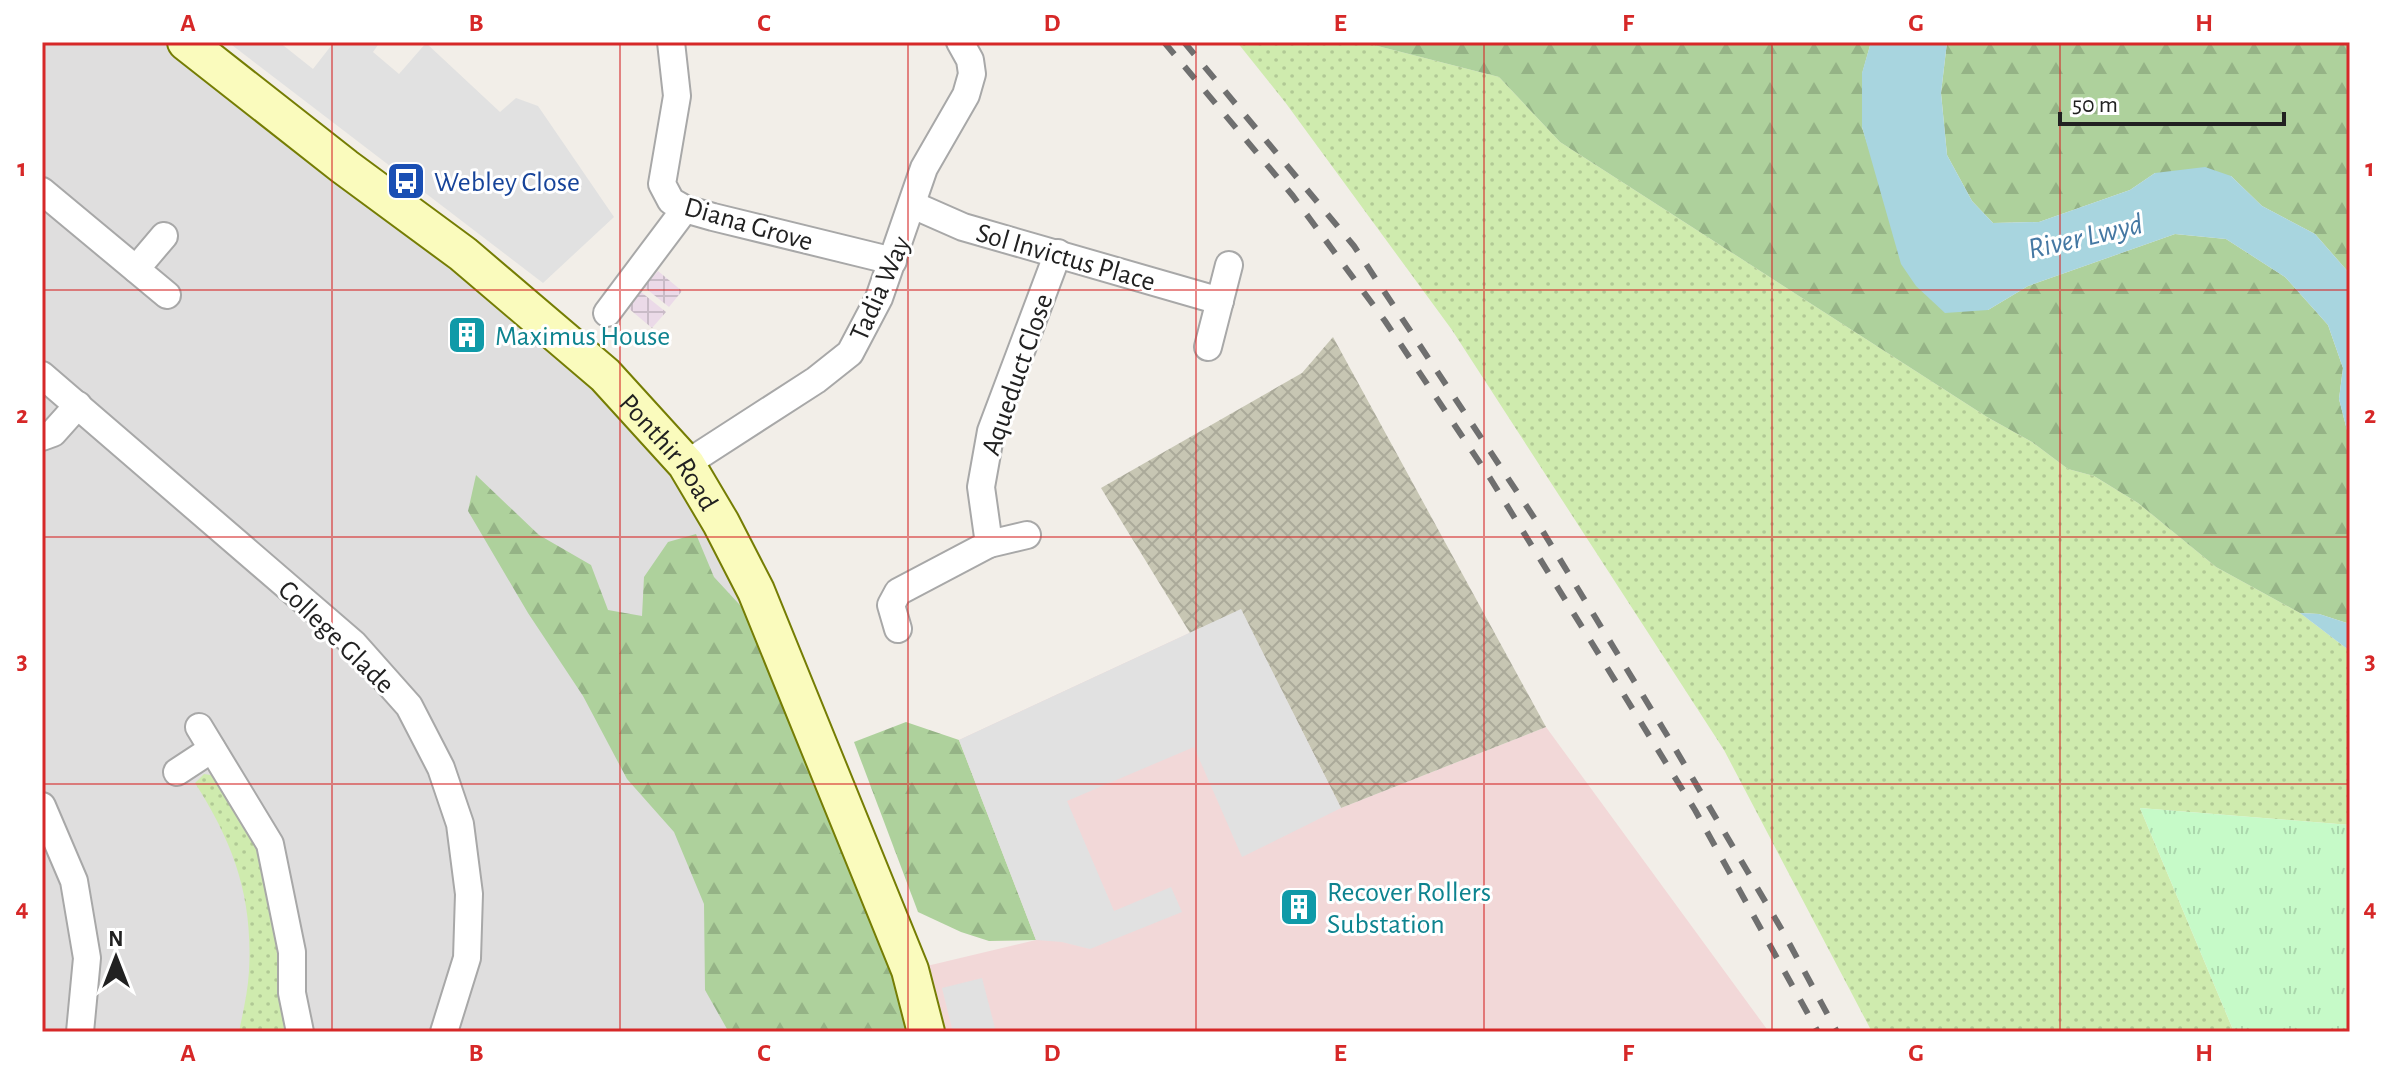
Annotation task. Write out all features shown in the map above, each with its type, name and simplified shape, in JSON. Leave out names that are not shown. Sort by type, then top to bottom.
[{"type":"main road","name":"Ponthir Road","points":[[186,42],[345,167],[463,254],[605,375],[686,464],[756,591],[910,970],[926,1032]]},
{"type":"street","name":"Diana Grove","points":[[671,42],[677,96],[662,184],[671,201],[685,209],[893,261]]},
{"type":"street","name":"Tadia Way","points":[[686,464],[816,380],[850,353],[879,298],[924,168],[966,95],[972,74],[970,60],[960,42]]},
{"type":"street","points":[[42,191],[167,295]]},
{"type":"street","name":"Sol Invictus Place","points":[[913,205],[963,227],[1220,301]]},
{"type":"street","points":[[607,313],[685,209]]},
{"type":"street","points":[[136,269],[164,236]]},
{"type":"street","name":"Aqueduct Close","points":[[989,544],[981,487],[991,431],[1058,253]]},
{"type":"street","points":[[1208,347],[1229,265]]},
{"type":"street","name":"College Glade","points":[[42,375],[363,652],[409,706],[441,768],[460,824],[469,894],[467,958],[444,1032]]},
{"type":"street","points":[[42,437],[53,433],[78,405]]},
{"type":"street","points":[[898,629],[891,605],[898,592],[989,544],[1027,535]]},
{"type":"street","points":[[177,772],[205,738],[270,844],[292,952],[292,993],[300,1032]]},
{"type":"street","points":[[42,806],[74,881],[87,958],[80,1032]]},
{"type":"shaded area","points":[[42,42],[185,42],[686,464],[926,1032],[42,1032]]},
{"type":"shaded area","points":[[228,42],[279,42],[313,69],[334,42],[380,42],[373,52],[399,74],[426,43],[500,112],[516,98],[538,106],[614,217],[543,283]]},
{"type":"shaded area","points":[[658,271],[682,291],[669,307],[644,287]]},
{"type":"shaded area","points":[[641,292],[666,312],[652,328],[628,308]]},
{"type":"shaded area","points":[[1333,337],[1546,727],[1341,808],[1241,610],[1190,633],[1101,488],[1302,373]]},
{"type":"shaded area","points":[[1241,609],[1341,808],[1546,727],[1769,1032],[926,1032],[910,970],[1036,940],[959,740]]},
{"type":"shaded area","points":[[1241,609],[1341,808],[1242,857],[1194,747],[1067,801],[1114,911],[1171,887],[1182,912],[1090,949],[1036,940],[959,740]]},
{"type":"shaded area","points":[[982,978],[996,1032],[953,1032],[942,988]]},
{"type":"green space","points":[[1237,42],[1362,42],[1499,77],[1560,142],[1987,417],[2032,442],[2068,469],[2094,476],[2138,503],[2216,567],[2300,613],[2350,651],[2350,825],[2140,808],[2234,1032],[1872,1032],[1724,750],[1452,330],[1285,102]]},
{"type":"green space","points":[[1362,42],[1871,42],[1862,74],[1862,127],[1875,168],[1988,310],[2028,286],[2175,234],[2226,239],[2285,277],[2328,325],[2343,368],[2339,399],[2350,442],[2350,624],[2319,614],[2300,613],[2216,567],[2138,503],[2094,476],[2068,469],[2032,442],[1987,417],[1560,142],[1499,77]]},
{"type":"green space","points":[[1947,42],[2350,42],[2350,274],[2315,234],[2262,206],[2231,176],[2155,173],[2130,190],[2039,222],[1993,223],[1972,201],[1947,155],[1941,93]]},
{"type":"green space","points":[[476,475],[539,535],[591,565],[608,610],[642,616],[644,577],[668,542],[696,534],[714,577],[751,617],[898,978],[911,1032],[730,1032],[727,1029],[705,990],[704,904],[674,832],[627,779],[583,696],[528,613],[468,511]]},
{"type":"green space","points":[[906,722],[959,740],[1036,940],[989,941],[918,912],[854,742]]},
{"type":"green space","points":[[204,774],[217,776],[253,833],[269,886],[289,1032],[239,1032],[248,979],[248,919],[230,850],[195,783]]},
{"type":"green space","points":[[2140,808],[2350,825],[2350,1032],[2234,1032]]},
{"type":"water","name":"River Lwyd","points":[[1871,42],[1947,42],[1941,93],[1947,155],[1972,201],[1993,223],[2039,222],[2130,190],[2155,173],[2205,167],[2231,176],[2262,206],[2315,234],[2350,274],[2350,442],[2339,399],[2343,368],[2328,325],[2285,277],[2226,239],[2175,234],[2028,286],[1988,310],[1945,313],[1916,286],[1901,264],[1862,127],[1862,73]]},
{"type":"water","points":[[2300,613],[2319,614],[2350,624],[2350,651]]},
{"type":"railway","points":[[1164,42],[1293,196],[1385,321],[1490,478],[1695,810],[1818,1032]]},
{"type":"railway","points":[[1184,42],[1354,246],[1539,525],[1782,930],[1837,1032]]},
{"type":"place","name":"Webley Close","points":[[406,181]]},
{"type":"place","name":"Maximus House","points":[[467,335]]},
{"type":"place","name":"Recover Rollers Substation","points":[[1299,907]]}]
